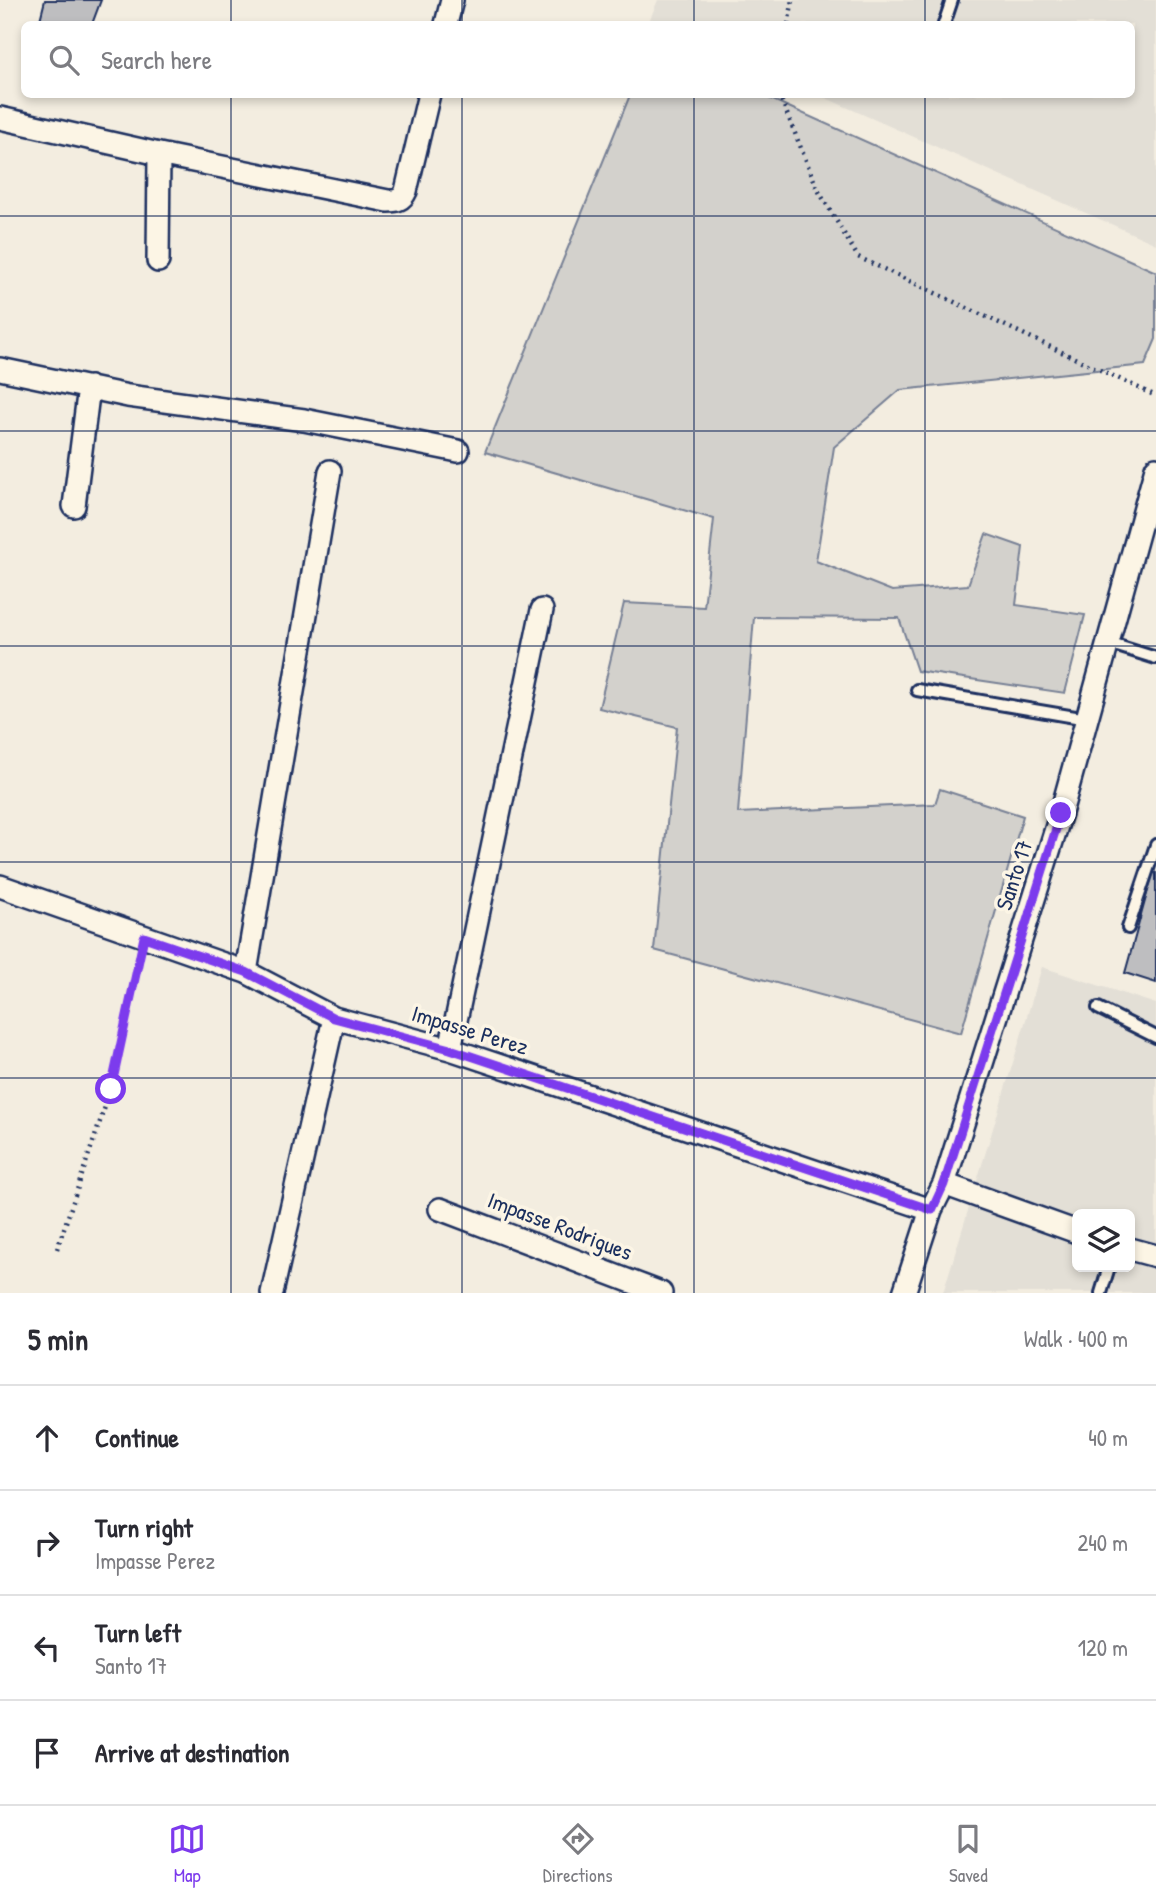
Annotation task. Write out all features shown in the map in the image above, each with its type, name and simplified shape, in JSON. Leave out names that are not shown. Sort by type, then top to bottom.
[{"type":"street","points":[[447,21],[452,0]]},
{"type":"street","points":[[0,118],[369,198],[397,201],[403,198],[406,191],[428,98]]},
{"type":"street","points":[[158,261],[159,154]]},
{"type":"street","points":[[0,369],[128,396],[304,420],[458,451]]},
{"type":"street","points":[[74,506],[89,387]]},
{"type":"street","name":"Santo 17","points":[[904,1293],[932,1210],[944,1184],[1061,813],[1156,468]]},
{"type":"street","points":[[246,972],[330,471]]},
{"type":"street","points":[[450,1049],[542,610]]},
{"type":"street","name":"Impasse Perez","points":[[0,886],[246,972],[334,1018],[450,1049],[932,1210]]},
{"type":"street","points":[[272,1293],[334,1018]]},
{"type":"street","points":[[944,1184],[1072,1229]]},
{"type":"street","name":"Impasse Rodrigues","points":[[440,1209],[661,1293]]},
{"type":"street","points":[[1135,1250],[1156,1256]]},
{"type":"lane","points":[[945,21],[952,0]]},
{"type":"lane","points":[[1108,643],[1156,658]]},
{"type":"lane","points":[[917,690],[1087,719]]},
{"type":"lane","points":[[1128,928],[1156,845]]},
{"type":"lane","points":[[1098,1008],[1156,1037]]},
{"type":"lane","points":[[1101,1293],[1107,1272]]},
{"type":"path","points":[[789,21],[793,0]]},
{"type":"path","points":[[781,98],[818,190],[858,257],[1156,396]]},
{"type":"path","points":[[57,1249],[111,1089],[144,937]]},
{"type":"shaded area","points":[[658,0],[1156,0],[1156,244],[826,98],[1135,98],[1135,21],[650,19]]},
{"type":"shaded area","points":[[629,98],[769,98],[1156,272],[1156,339],[1145,365],[900,390],[834,447],[816,561],[892,591],[968,585],[986,534],[1023,547],[1016,605],[1085,615],[1065,693],[917,671],[899,618],[754,617],[738,813],[935,804],[940,789],[1023,816],[961,1033],[654,950],[677,727],[599,708],[624,603],[704,607],[714,519],[485,452]]},
{"type":"shaded area","points":[[1042,967],[1156,1004],[1156,1293],[943,1293]]},
{"type":"building","points":[[45,0],[101,0],[93,21],[40,21]]},
{"type":"building","points":[[1153,872],[1156,873],[1156,983],[1125,973]]},
{"type":"route","points":[[111,1089],[144,937],[246,972],[334,1018],[450,1049],[932,1210],[944,1184],[1061,813]]}]
